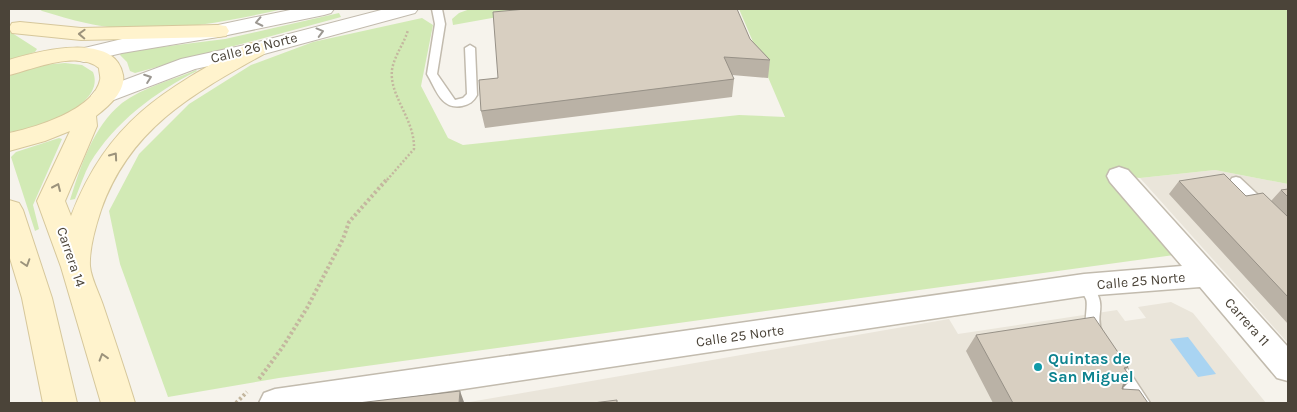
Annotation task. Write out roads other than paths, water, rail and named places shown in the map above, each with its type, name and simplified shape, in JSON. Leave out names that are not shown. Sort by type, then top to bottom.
[{"type":"main road","points":[[15,24],[80,34],[218,31]]},
{"type":"main road","points":[[15,24],[78,54]]},
{"type":"main road","points":[[76,267],[82,223],[96,185],[114,155],[128,138],[165,102],[192,84],[256,49]]},
{"type":"main road","points":[[9,68],[45,57],[78,54]]},
{"type":"main road","name":"Carrera 14","points":[[78,54],[102,61],[108,66],[111,72],[109,88],[94,105],[51,201],[76,267],[118,403]]},
{"type":"main road","points":[[9,142],[55,129],[94,105]]},
{"type":"main road","points":[[9,214],[37,298],[60,403]]},
{"type":"street","name":"Calle 26 Norte","points":[[78,54],[218,31],[324,9]]},
{"type":"street","name":"Calle 26 Norte","points":[[94,105],[148,78],[189,64],[256,49],[402,10]]},
{"type":"street","name":"Carrera 11","points":[[1119,176],[1288,368]]},
{"type":"street","name":"Calle 25 Norte","points":[[276,403],[1084,285],[1206,275]]},
{"type":"lane","points":[[438,9],[440,24],[432,74],[448,101],[453,104],[467,101],[472,95],[470,48]]},
{"type":"lane","points":[[1236,181],[1288,231]]},
{"type":"lane","points":[[1084,285],[1094,299],[1092,328],[1103,344]]},
{"type":"lane","points":[[1114,360],[1135,402]]},
{"type":"water","points":[[1188,337],[1216,374],[1198,377],[1170,339]]},
{"type":"place","name":"Quintas de San Miguel","points":[[1038,367]]}]
